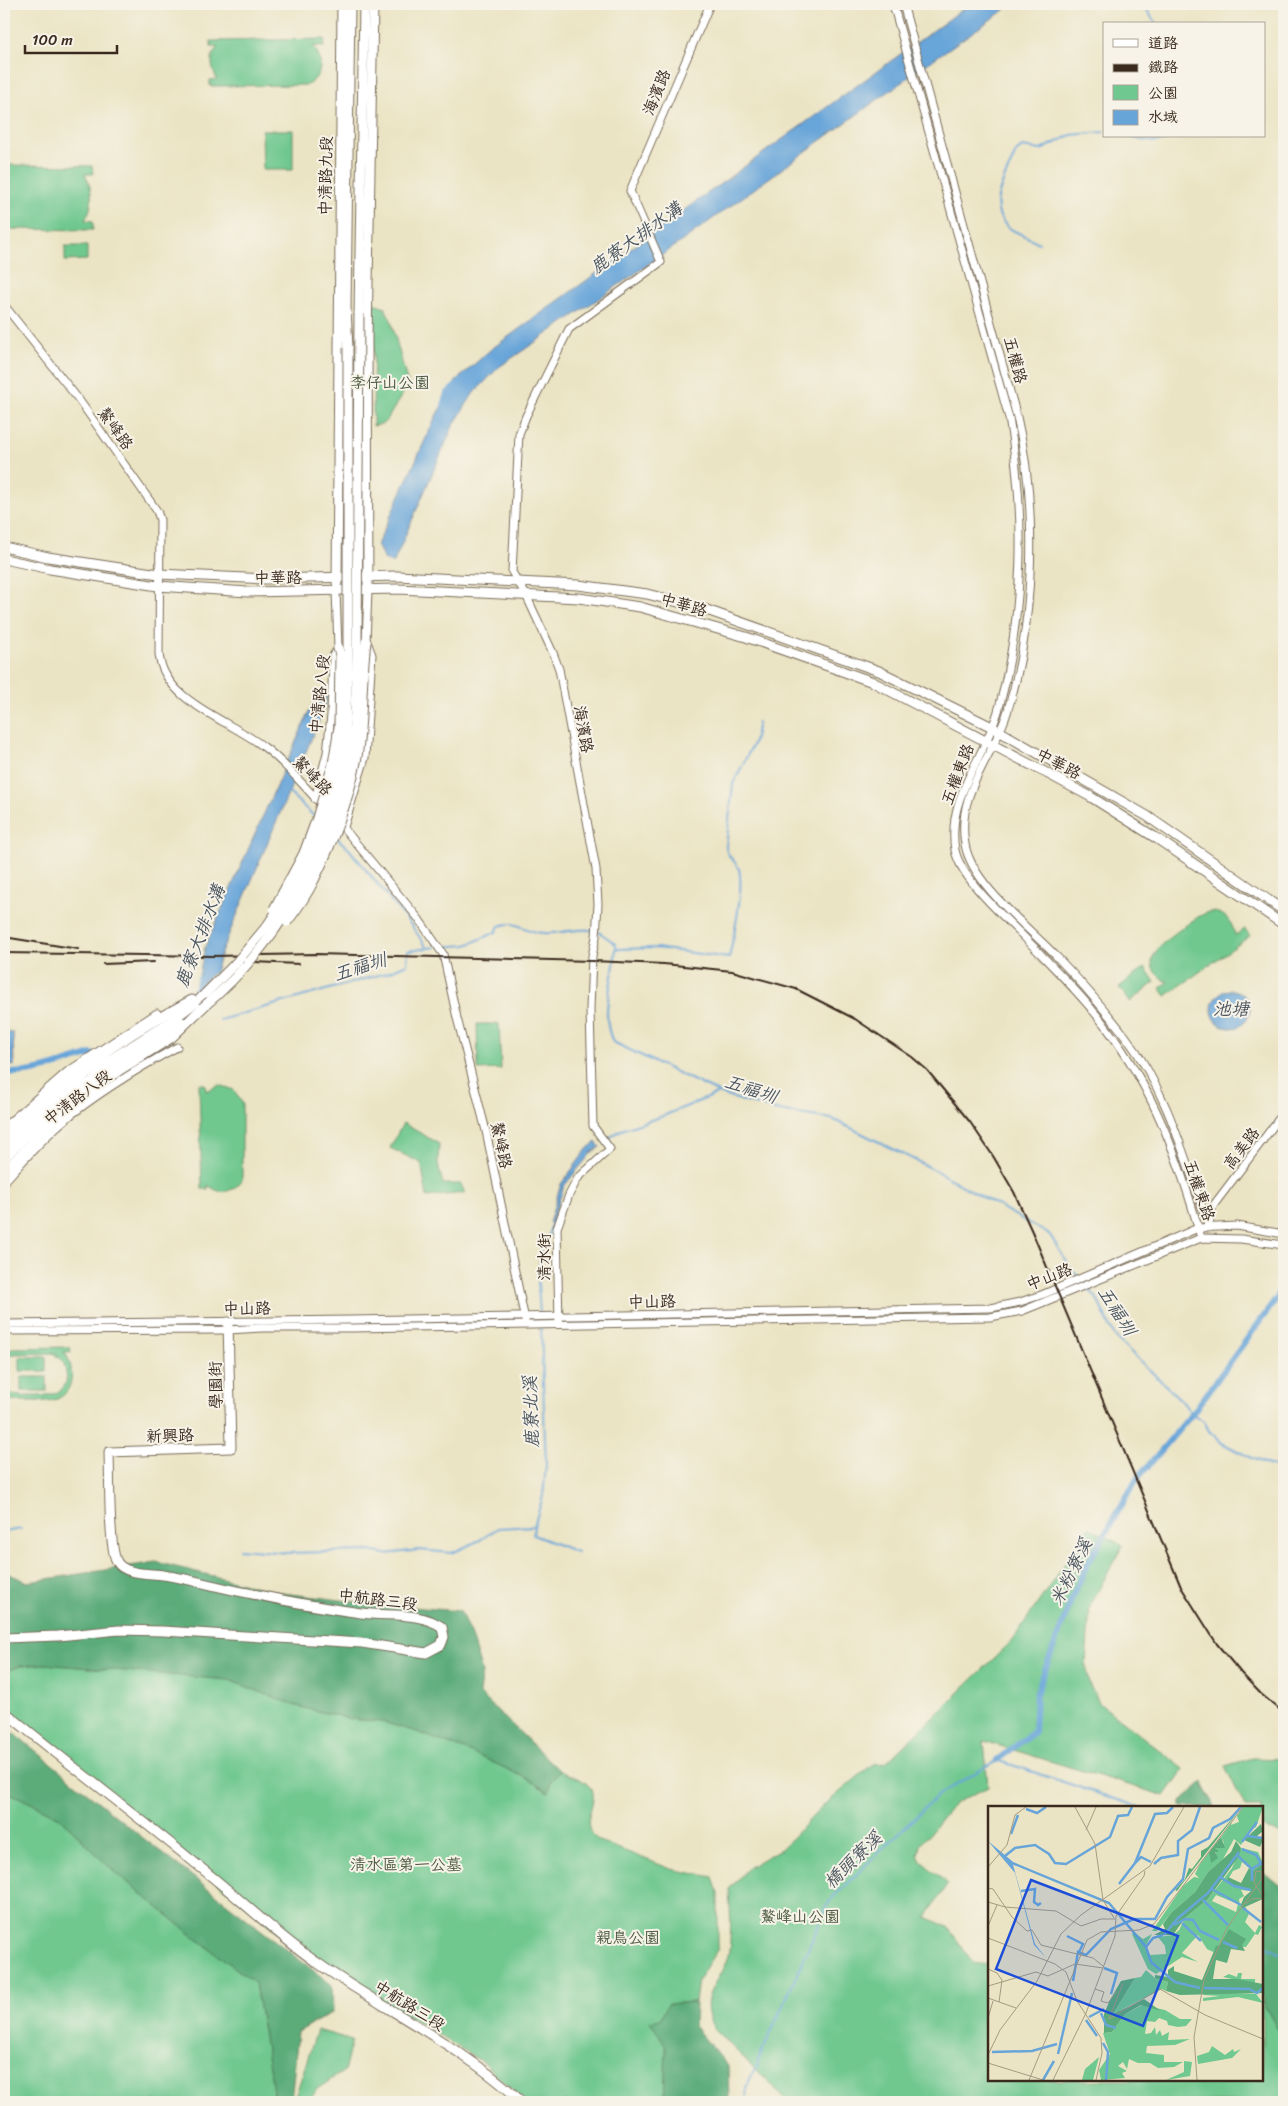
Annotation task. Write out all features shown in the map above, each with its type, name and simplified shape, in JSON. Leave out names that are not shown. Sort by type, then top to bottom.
[{"type":"main road","name":"中清路九段","points":[[336,591],[343,348],[342,4]]},
{"type":"main road","name":"中清路九段","points":[[343,348],[346,309],[350,4]]},
{"type":"main road","points":[[364,4],[360,149],[361,302],[367,339]]},
{"type":"main road","points":[[368,591],[367,339],[373,4]]},
{"type":"main road","points":[[4,1147],[42,1110],[87,1074],[171,1021],[199,1000],[270,929],[302,888],[322,848],[350,758],[355,704],[359,314],[361,302]]},
{"type":"main road","points":[[4,1171],[63,1112],[120,1070],[171,1038],[243,970],[270,929],[298,880],[317,838],[333,792],[344,750],[348,667],[343,348]]},
{"type":"main road","name":"中華路","points":[[4,547],[66,560],[159,574],[266,579],[368,576],[578,585],[647,594],[701,608],[879,671],[996,729],[1147,816],[1284,911]]},
{"type":"main road","name":"中華路","points":[[4,559],[50,569],[158,586],[248,592],[398,590],[579,598],[640,607],[746,636],[874,682],[989,743],[1091,798],[1156,838],[1284,925]]},
{"type":"main road","points":[[270,929],[281,930],[305,897],[314,881],[340,815],[356,757],[366,641]]},
{"type":"main road","points":[[270,929],[279,898],[304,853],[317,818],[333,764],[340,701],[340,656],[338,648]]},
{"type":"main road","points":[[4,1137],[47,1097],[116,1046],[206,993]]},
{"type":"main road","points":[[4,1158],[58,1106],[202,1008]]},
{"type":"main road","name":"學園街","points":[[228,1326],[231,1448]]},
{"type":"main road","name":"新興路","points":[[109,1452],[231,1448]]},
{"type":"main road","name":"中航路三段","points":[[4,1638],[58,1636],[119,1630],[362,1643],[426,1653],[441,1645],[444,1637],[442,1628],[434,1622],[417,1617],[362,1614],[247,1593],[189,1578],[124,1569],[117,1562],[113,1550],[109,1452]]},
{"type":"main road","name":"中航路三段","points":[[4,1711],[203,1869],[318,1964],[473,2062],[497,2079],[522,2102]]},
{"type":"street","name":"海濱路","points":[[610,1149],[593,1126],[590,1009],[592,956],[596,937],[598,904],[596,870],[559,669],[526,595],[512,572],[519,434],[569,329],[661,262],[630,191],[710,4]]},
{"type":"street","name":"五權路","points":[[893,4],[1009,418],[1017,462],[1020,513],[1017,611],[1012,655],[998,712],[996,729]]},
{"type":"street","name":"五權路","points":[[903,4],[1018,417],[1029,484],[1029,562],[1025,626],[1014,686],[996,729]]},
{"type":"street","name":"鰲峰路","points":[[4,305],[79,400],[157,511],[160,520],[158,654],[164,674],[179,692],[200,708],[265,747],[316,798],[344,827],[418,918],[443,954],[459,1027],[486,1131],[525,1317],[525,1325]]},
{"type":"street","name":"中清路八段","points":[[316,798],[327,753],[331,715],[333,656],[338,648],[336,591]]},
{"type":"street","points":[[344,827],[365,758],[372,655],[366,641],[368,591]]},
{"type":"street","name":"五權東路","points":[[996,729],[959,798],[954,823],[955,850],[958,858],[980,892],[1089,1006],[1132,1063],[1161,1121],[1201,1238]]},
{"type":"street","name":"五權東路","points":[[989,743],[967,800],[963,827],[967,856],[995,895],[1058,958],[1134,1048],[1165,1105],[1208,1228],[1201,1238]]},
{"type":"street","name":"中清路八段","points":[[4,1127],[67,1072],[157,1013]]},
{"type":"street","name":"中清路八段","points":[[4,1182],[60,1124],[85,1104],[147,1063],[177,1047]]},
{"type":"street","name":"高美路","points":[[1208,1228],[1213,1206],[1284,1112]]},
{"type":"street","name":"清水街","points":[[559,1320],[558,1228],[569,1195],[578,1178],[610,1149]]},
{"type":"street","name":"中山路","points":[[4,1324],[352,1328],[525,1325],[559,1320],[991,1308],[1020,1302],[1044,1294],[1198,1228],[1237,1226],[1284,1234]]},
{"type":"street","name":"中山路","points":[[4,1331],[525,1317],[559,1320],[990,1317],[1022,1311],[1201,1238],[1241,1239],[1284,1245]]},
{"type":"green space","points":[[325,39],[324,47],[313,46],[319,57],[320,67],[316,77],[307,85],[210,86],[210,80],[217,79],[213,71],[212,58],[218,47],[211,47],[211,41]]},
{"type":"green space","points":[[262,130],[293,130],[293,170],[263,170]]},
{"type":"green space","points":[[4,165],[92,166],[93,174],[85,174],[90,186],[91,203],[85,220],[93,221],[93,230],[4,229]]},
{"type":"green space","points":[[65,246],[87,246],[87,260],[65,261]]},
{"type":"green space","name":"李仔山公園","points":[[374,303],[385,308],[391,320],[408,385],[385,423],[373,426]]},
{"type":"green space","points":[[1209,912],[1223,915],[1232,925],[1235,935],[1245,929],[1250,936],[1166,996],[1160,988],[1168,982],[1158,975],[1153,968],[1152,960],[1155,953],[1167,939],[1198,917]]},
{"type":"green space","points":[[1145,967],[1155,982],[1130,1002],[1119,987]]},
{"type":"green space","points":[[477,1024],[499,1024],[501,1069],[478,1070]]},
{"type":"green space","points":[[199,1084],[205,1084],[206,1091],[220,1085],[234,1090],[242,1103],[242,1180],[231,1190],[218,1191],[208,1185],[208,1189],[202,1189]]},
{"type":"green space","points":[[403,1123],[439,1144],[438,1164],[443,1184],[461,1184],[465,1193],[427,1197],[421,1163],[390,1148]]},
{"type":"green space","points":[[70,1347],[71,1352],[64,1352],[70,1364],[71,1378],[67,1391],[63,1396],[47,1401],[16,1401],[4,1396],[4,1386],[10,1393],[18,1395],[36,1396],[52,1394],[63,1388],[67,1378],[63,1361],[53,1353],[13,1354],[8,1356],[4,1363],[5,1352],[12,1348]]},
{"type":"green space","points":[[20,1357],[46,1357],[46,1371],[20,1371]]},
{"type":"green space","points":[[21,1377],[47,1377],[47,1391],[21,1391]]},
{"type":"green space","name":"鰲峰山公園","points":[[1089,1528],[1123,1545],[1090,1606],[1086,1663],[1089,1684],[1100,1704],[1184,1769],[1165,1796],[984,1741],[988,1787],[955,1803],[920,1845],[918,1855],[921,1861],[948,1884],[926,1917],[948,1927],[973,1963],[988,1965],[988,2081],[1263,2081],[1263,2003],[1284,2040],[1284,2102],[789,2102],[715,2030],[709,2018],[707,2007],[708,1998],[722,1971],[729,1951],[731,1927],[729,1889],[749,1867],[782,1848],[822,1807],[873,1764],[886,1763],[1012,1641]]},
{"type":"green space","points":[[156,1562],[282,1593],[374,1604],[460,1611],[470,1633],[482,1672],[479,1693],[560,1771],[551,1781],[549,1792],[526,1778],[475,1754],[417,1732],[383,1722],[351,1719],[297,1706],[229,1680],[45,1664],[20,1666],[4,1672],[4,1572],[28,1582]]},
{"type":"green space","name":"清水區第一公墓","points":[[45,1664],[229,1680],[297,1706],[351,1719],[383,1722],[417,1732],[475,1754],[526,1778],[548,1792],[551,1781],[560,1771],[588,1785],[593,1797],[589,1826],[592,1834],[599,1841],[671,1869],[713,1877],[718,1893],[718,1948],[698,1980],[695,2002],[669,2004],[664,2102],[525,2102],[484,2063],[295,1946],[4,1707],[4,1672],[20,1666]]},
{"type":"green space","points":[[4,1725],[143,1838],[332,1985],[333,2012],[298,2032],[291,2102],[271,2102],[273,2091],[255,1983],[192,1935],[109,1867],[60,1817],[4,1790]]},
{"type":"green space","points":[[1253,1758],[1284,1759],[1284,1836],[1263,1827],[1263,1806],[1245,1806],[1225,1766]]},
{"type":"green space","points":[[1203,1782],[1214,1806],[1181,1806],[1181,1802]]},
{"type":"green space","points":[[4,1790],[60,1817],[109,1867],[192,1935],[255,1983],[273,2091],[271,2102],[4,2102]]},
{"type":"green space","points":[[1263,1872],[1284,1889],[1284,2040],[1263,2003]]},
{"type":"green space","points":[[695,2002],[694,2026],[728,2066],[729,2102],[664,2102],[666,2046],[650,2021],[660,2019],[668,2004]]},
{"type":"green space","points":[[317,2030],[352,2040],[344,2071],[317,2089],[309,2102],[307,2102],[295,2097]]},
{"type":"water","points":[[970,4],[1013,4],[671,249],[499,367],[473,394],[453,426],[393,564],[384,559],[377,545],[437,414],[457,380],[490,350]]},
{"type":"water","points":[[317,694],[327,698],[321,716],[221,953],[215,972],[197,986],[205,947]]},
{"type":"water","name":"池塘","points":[[1231,990],[1244,996],[1250,1009],[1244,1022],[1231,1028],[1218,1022],[1212,1009],[1218,996]]},
{"type":"water","points":[[4,1032],[13,1033],[14,1066],[4,1064]]},
{"type":"water","points":[[596,1142],[600,1147],[592,1152],[564,1186],[552,1222],[549,1223],[561,1184],[588,1148]]},
{"type":"waterway","points":[[1143,4],[1155,22]]},
{"type":"waterway","points":[[1039,243],[1008,227],[1001,219],[998,210],[998,200],[1003,181],[1016,152],[1022,147],[1041,150],[1071,135],[1103,132]]},
{"type":"waterway","points":[[1134,138],[1155,142],[1167,138]]},
{"type":"waterway","name":"鹿寮大排水溝","points":[[444,405],[448,393],[456,386]]},
{"type":"waterway","points":[[616,949],[656,948],[729,958],[738,913],[740,889],[739,869],[728,854],[726,847],[733,784],[754,742],[758,722]]},
{"type":"waterway","points":[[287,791],[315,817]]},
{"type":"waterway","points":[[336,837],[349,849],[412,926],[427,948]]},
{"type":"waterway","name":"五福圳","points":[[440,947],[467,945],[496,932],[499,926],[505,924],[515,924],[531,931],[543,933],[580,930],[595,931]]},
{"type":"waterway","name":"五福圳","points":[[599,932],[616,944],[607,1006],[607,1018],[613,1042],[726,1096],[779,1111],[832,1119],[931,1168],[1050,1235],[1069,1266],[1079,1278]]},
{"type":"waterway","name":"五福圳","points":[[220,1020],[386,973],[407,964],[408,951],[435,947]]},
{"type":"waterway","name":"鹿寮大排水溝","points":[[191,1002],[200,979]]},
{"type":"waterway","name":"鹿寮大排水溝","points":[[119,1046],[128,1043],[162,1021]]},
{"type":"waterway","name":"鹿寮大排水溝","points":[[4,1072],[15,1073],[37,1070],[92,1054]]},
{"type":"waterway","name":"鹿寮北溪","points":[[606,1140],[621,1130],[663,1116],[719,1093]]},
{"type":"waterway","points":[[497,1162],[498,1170]]},
{"type":"waterway","name":"鹿寮北溪","points":[[540,1314],[538,1284],[541,1248],[547,1241],[552,1222]]},
{"type":"waterway","name":"米粉寮溪","points":[[997,1760],[1034,1732],[1036,1694],[1074,1593],[1088,1563],[1137,1479],[1192,1414],[1277,1298],[1284,1282]]},
{"type":"waterway","name":"五福圳","points":[[1087,1287],[1096,1297],[1115,1337],[1181,1400],[1192,1414],[1204,1421],[1209,1431],[1222,1443],[1249,1457],[1284,1471]]},
{"type":"waterway","name":"鹿寮北溪","points":[[239,1549],[289,1553],[369,1551],[386,1554],[419,1550],[452,1553],[480,1540],[498,1528],[534,1526],[543,1496],[546,1465],[541,1327]]},
{"type":"waterway","points":[[534,1526],[533,1535],[577,1552]]},
{"type":"waterway","name":"鹿寮北溪","points":[[4,1532],[21,1529]]},
{"type":"waterway","name":"橋頭寮溪","points":[[747,2102],[746,2088],[830,1900],[938,1795],[997,1760],[1136,1806]]},
{"type":"waterway","name":"米粉寮溪","points":[[1263,1943],[1284,1955]]},
{"type":"railway","points":[[4,937],[78,949]]},
{"type":"railway","points":[[4,953],[213,956],[316,954],[664,964],[732,971],[796,989],[855,1019],[912,1057],[927,1070],[970,1122],[993,1156],[1014,1192],[1034,1236],[1181,1587],[1217,1644],[1261,1694],[1284,1713]]},
{"type":"railway","points":[[103,964],[154,962]]},
{"type":"railway","points":[[254,962],[299,964]]},
{"type":"park label","name":"親鳥公園","points":[[628,1937]]}]
